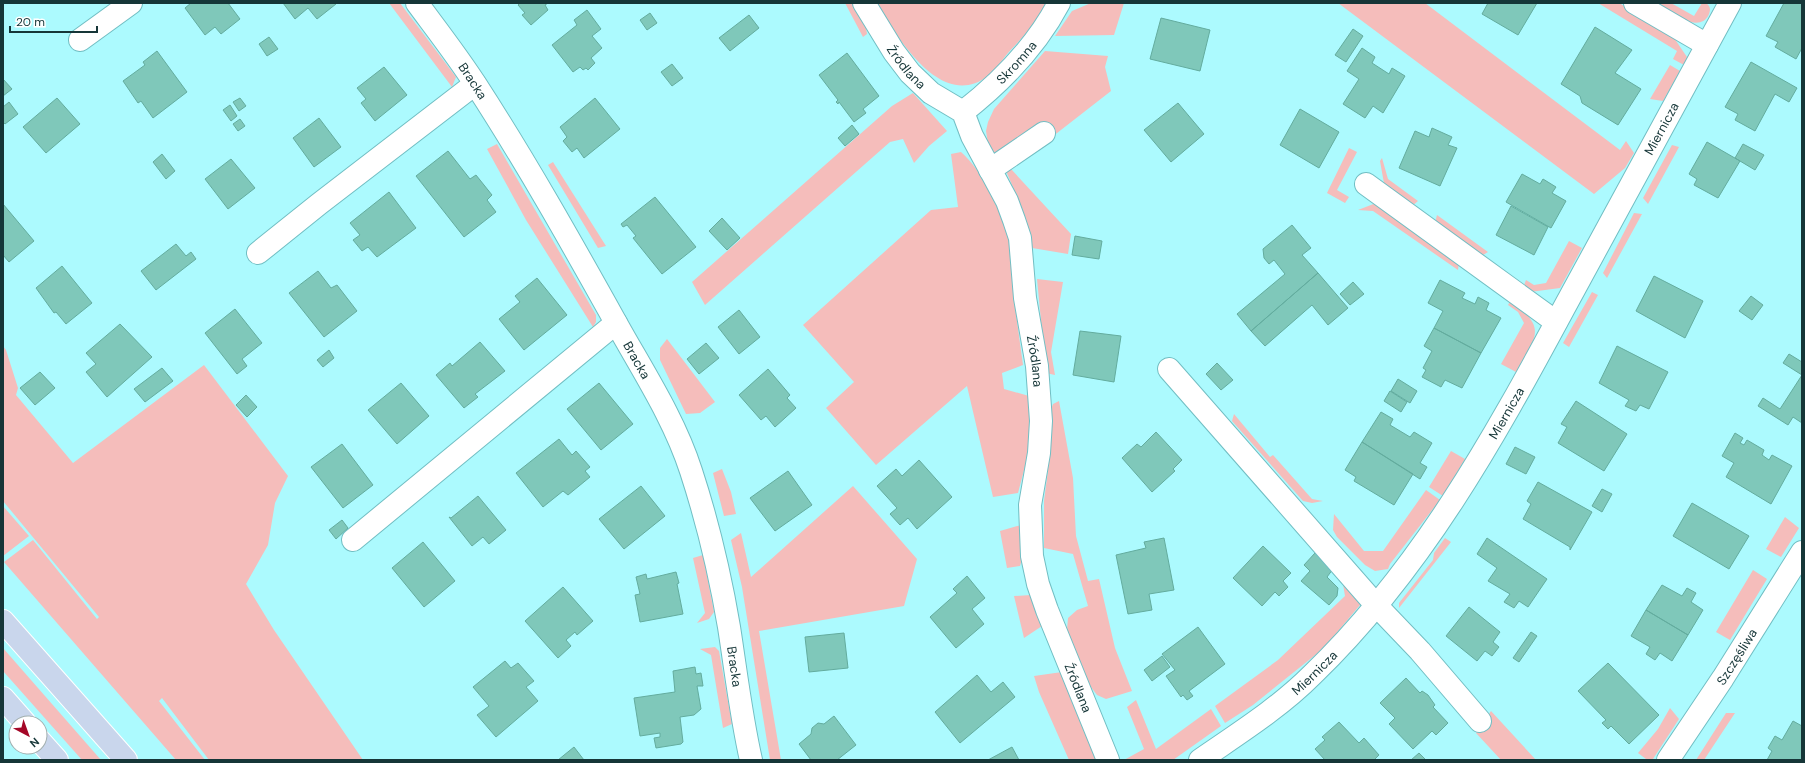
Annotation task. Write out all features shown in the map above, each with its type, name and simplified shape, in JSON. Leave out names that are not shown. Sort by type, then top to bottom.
[{"type":"highway","points":[[3,621],[126,760]]},
{"type":"highway","points":[[3,698],[18,715]]},
{"type":"highway","points":[[48,749],[57,760]]},
{"type":"street","points":[[80,40],[131,3]]},
{"type":"street","name":"Bracka","points":[[417,3],[475,84],[569,239],[658,398],[677,437],[690,468],[703,508],[716,558],[729,627],[744,728],[751,760]]},
{"type":"street","name":"Źródlana","points":[[864,3],[910,73],[930,93],[963,112],[972,136],[1007,202],[1020,238],[1025,298],[1036,366],[1041,421],[1039,453],[1030,505],[1030,533],[1034,563],[1038,584],[1047,610],[1108,760]]},
{"type":"street","name":"Skromna","points":[[963,112],[1002,79],[1050,20],[1059,3]]},
{"type":"street","points":[[1635,3],[1707,45]]},
{"type":"street","name":"Miernicza","points":[[1200,760],[1279,704],[1306,681],[1340,647],[1376,605],[1426,542],[1468,479],[1556,322],[1730,3]]},
{"type":"street","points":[[258,253],[475,84]]},
{"type":"street","points":[[990,170],[1044,133]]},
{"type":"street","points":[[1366,184],[1556,322]]},
{"type":"street","points":[[353,540],[616,323]]},
{"type":"street","points":[[1169,369],[1376,605],[1420,651],[1480,722]]},
{"type":"street","name":"Szczęśliwa","points":[[1668,760],[1723,678],[1802,552]]},
{"type":"shaded area","points":[[389,3],[400,3],[456,77],[452,87]]},
{"type":"shaded area","points":[[845,3],[852,3],[866,28],[867,34],[863,37]]},
{"type":"shaded area","points":[[875,3],[1048,3],[1034,23],[994,71],[988,76],[970,85],[953,84],[937,77],[922,65],[908,50]]},
{"type":"shaded area","points":[[1091,3],[1124,3],[1114,35],[1055,36],[1072,11]]},
{"type":"shaded area","points":[[1338,3],[1425,3],[1620,150],[1626,141],[1634,153],[1625,168],[1594,194]]},
{"type":"shaded area","points":[[1598,3],[1619,3],[1670,32],[1687,57],[1684,65],[1673,59],[1677,51]]},
{"type":"shaded area","points":[[1654,3],[1671,3],[1694,16],[1702,3],[1706,3],[1710,8],[1710,11],[1705,20],[1698,23],[1691,22],[1674,15]]},
{"type":"shaded area","points":[[1045,51],[1108,56],[1105,67],[1111,91],[1011,169],[1071,234],[1068,254],[1032,248],[1022,208],[1006,171],[993,155],[988,143],[986,131],[994,109]]},
{"type":"shaded area","points":[[1670,65],[1680,71],[1663,101],[1650,99]]},
{"type":"shaded area","points":[[913,93],[947,131],[929,146],[914,163],[903,139],[890,142],[705,305],[692,282],[892,106]]},
{"type":"shaded area","points":[[497,144],[596,315],[596,322],[593,327],[526,220],[487,149]]},
{"type":"shaded area","points":[[1672,145],[1679,147],[1648,204],[1643,198]]},
{"type":"shaded area","points":[[1349,148],[1357,152],[1337,190],[1349,197],[1345,203],[1327,193]]},
{"type":"shaded area","points":[[961,152],[977,170],[992,194],[1007,231],[1011,249],[1014,299],[1023,365],[1002,373],[1004,389],[1029,396],[1031,426],[1028,455],[1018,493],[993,497],[967,386],[876,465],[826,408],[854,382],[803,325],[931,210],[958,207],[951,154]]},
{"type":"shaded area","points":[[1382,158],[1388,179],[1418,201],[1411,207],[1385,189],[1380,161]]},
{"type":"shaded area","points":[[553,162],[606,246],[598,248],[548,165]]},
{"type":"shaded area","points":[[1376,203],[1459,262],[1458,270],[1373,211],[1358,210]]},
{"type":"shaded area","points":[[1634,213],[1642,214],[1607,278],[1603,273]]},
{"type":"shaded area","points":[[1437,215],[1488,252],[1480,257],[1435,223]]},
{"type":"shaded area","points":[[1569,241],[1582,248],[1560,288],[1530,292],[1523,288],[1526,280],[1534,285],[1546,283]]},
{"type":"shaded area","points":[[1037,279],[1063,282],[1051,352],[1055,375],[1046,373]]},
{"type":"shaded area","points":[[1592,292],[1598,295],[1569,347],[1563,343]]},
{"type":"shaded area","points":[[1511,300],[1523,310],[1530,319],[1534,326],[1535,333],[1533,341],[1516,372],[1501,364],[1524,323],[1518,312],[1508,305]]},
{"type":"shaded area","points":[[667,339],[715,402],[700,413],[686,414],[660,360],[660,348]]},
{"type":"shaded area","points":[[3,346],[6,350],[18,388],[16,395],[73,463],[204,365],[288,476],[275,503],[268,545],[246,584],[274,630],[363,760],[209,760],[162,698],[159,701],[205,760],[176,760],[4,562],[33,540],[97,619],[99,617],[3,501]]},
{"type":"shaded area","points":[[1059,401],[1073,478],[1076,536],[1088,581],[1099,579],[1115,648],[1132,691],[1106,699],[1097,695],[1088,683],[1067,630],[1068,618],[1077,610],[1088,606],[1073,554],[1044,548],[1044,501],[1048,470],[1050,412],[1053,404]]},
{"type":"shaded area","points":[[1234,414],[1270,457],[1273,455],[1312,499],[1323,501],[1312,503],[1303,501],[1232,421]]},
{"type":"shaded area","points":[[1451,451],[1465,459],[1443,496],[1429,487]]},
{"type":"shaded area","points":[[722,469],[731,492],[736,514],[724,516],[713,473]]},
{"type":"shaded area","points":[[853,486],[917,559],[904,606],[759,631],[781,760],[770,760],[742,587],[731,540],[741,533],[751,577]]},
{"type":"shaded area","points":[[1426,490],[1440,500],[1390,564],[1388,569],[1375,571],[1365,565],[1337,537],[1333,530],[1334,514],[1364,551],[1383,551]]},
{"type":"shaded area","points":[[3,506],[29,536],[3,556]]},
{"type":"shaded area","points":[[1785,517],[1799,528],[1781,557],[1766,549]]},
{"type":"shaded area","points":[[1021,525],[1024,552],[1020,566],[1007,568],[1000,531]]},
{"type":"shaded area","points":[[1445,538],[1451,542],[1399,608],[1399,603],[1433,560],[1434,553]]},
{"type":"shaded area","points":[[703,555],[714,612],[709,619],[697,623],[705,613],[693,558]]},
{"type":"shaded area","points":[[1753,570],[1767,579],[1730,640],[1716,632]]},
{"type":"shaded area","points":[[1342,578],[1361,598],[1360,605],[1324,648],[1253,705],[1225,723],[1215,706],[1278,660],[1345,596]]},
{"type":"shaded area","points":[[1031,595],[1042,626],[1024,638],[1014,596]]},
{"type":"shaded area","points":[[715,647],[719,651],[732,724],[723,728],[711,655],[700,649]]},
{"type":"shaded area","points":[[3,648],[101,760],[82,760],[48,722],[48,715],[42,715],[3,671]]},
{"type":"shaded area","points":[[1062,672],[1098,760],[1069,760],[1039,692],[1034,676]]},
{"type":"shaded area","points":[[1136,700],[1156,749],[1211,709],[1221,726],[1173,760],[1124,760],[1144,749],[1127,707]]},
{"type":"shaded area","points":[[1670,708],[1679,719],[1653,759],[1646,759],[1638,753],[1658,729]]},
{"type":"shaded area","points":[[1491,711],[1536,760],[1501,760],[1476,733]]},
{"type":"shaded area","points":[[1726,713],[1735,713],[1704,760],[1696,760]]},
{"type":"building","points":[[191,3],[228,3],[240,19],[221,34],[215,27],[205,35],[185,8]]},
{"type":"building","points":[[283,3],[336,4],[317,19],[308,8],[295,19]]},
{"type":"building","points":[[520,3],[548,3],[545,5],[548,10],[531,25],[522,15],[525,13],[518,5]]},
{"type":"building","points":[[1488,3],[1537,3],[1518,35],[1482,14]]},
{"type":"building","points":[[1784,3],[1802,3],[1802,48],[1796,59],[1775,47],[1778,42],[1766,36]]},
{"type":"building","points":[[587,10],[601,29],[592,36],[602,48],[591,58],[595,63],[588,70],[586,68],[583,70],[580,67],[573,72],[552,45],[577,25],[574,20]]},
{"type":"building","points":[[650,13],[657,23],[647,30],[640,20]]},
{"type":"building","points":[[749,15],[759,28],[730,51],[719,38]]},
{"type":"building","points":[[1161,18],[1210,30],[1200,71],[1150,59]]},
{"type":"building","points":[[1595,27],[1632,50],[1615,73],[1641,89],[1618,125],[1582,103],[1580,96],[1561,84]]},
{"type":"building","points":[[1353,29],[1363,36],[1346,62],[1335,55]]},
{"type":"building","points":[[269,37],[278,49],[267,56],[259,44]]},
{"type":"building","points":[[1362,48],[1375,57],[1372,63],[1389,74],[1392,68],[1405,76],[1383,113],[1373,106],[1365,118],[1343,104],[1359,79],[1347,71]]},
{"type":"building","points":[[157,51],[187,92],[153,118],[141,101],[138,103],[123,81],[145,65],[143,62]]},
{"type":"building","points":[[847,53],[879,96],[863,109],[866,113],[854,122],[839,102],[838,104],[836,102],[838,100],[819,75]]},
{"type":"building","points":[[1751,62],[1797,88],[1789,102],[1775,94],[1755,131],[1735,120],[1738,114],[1725,107]]},
{"type":"building","points":[[672,64],[683,78],[672,86],[661,72]]},
{"type":"building","points":[[384,67],[407,95],[375,121],[361,103],[366,99],[357,88]]},
{"type":"building","points":[[3,79],[12,89],[3,96]]},
{"type":"building","points":[[57,98],[80,124],[46,153],[23,127]]},
{"type":"building","points":[[240,98],[246,106],[239,111],[233,102]]},
{"type":"building","points":[[595,98],[620,129],[584,158],[577,148],[572,152],[563,141],[567,137],[560,127]]},
{"type":"building","points":[[9,102],[18,114],[5,124],[3,122],[3,107]]},
{"type":"building","points":[[1178,103],[1204,134],[1171,162],[1144,130]]},
{"type":"building","points":[[230,105],[237,116],[231,121],[223,110]]},
{"type":"building","points":[[1300,109],[1339,132],[1319,168],[1280,145]]},
{"type":"building","points":[[319,118],[341,147],[314,167],[293,138]]},
{"type":"building","points":[[240,119],[245,126],[238,131],[233,124]]},
{"type":"building","points":[[852,125],[859,134],[845,146],[838,138]]},
{"type":"building","points":[[1432,128],[1452,137],[1448,145],[1457,148],[1440,186],[1399,168],[1415,131],[1429,137]]},
{"type":"building","points":[[1707,142],[1740,161],[1718,198],[1694,185],[1697,179],[1689,174]]},
{"type":"building","points":[[1743,144],[1764,155],[1755,170],[1735,158]]},
{"type":"building","points":[[448,151],[470,179],[476,175],[492,195],[487,200],[496,212],[464,237],[416,176]]},
{"type":"building","points":[[162,154],[175,171],[166,179],[153,162]]},
{"type":"building","points":[[231,159],[255,188],[228,209],[205,179]]},
{"type":"building","points":[[1522,174],[1540,184],[1543,179],[1556,187],[1552,193],[1566,201],[1551,228],[1506,202]]},
{"type":"building","points":[[389,192],[416,228],[377,257],[368,247],[362,251],[353,240],[360,235],[350,223]]},
{"type":"building","points":[[655,197],[696,247],[662,274],[633,238],[636,236],[627,225],[623,227],[621,224]]},
{"type":"building","points":[[3,204],[34,241],[9,262],[3,255]]},
{"type":"building","points":[[1511,206],[1548,227],[1534,255],[1496,235]]},
{"type":"building","points":[[722,218],[740,238],[727,250],[709,231]]},
{"type":"building","points":[[1292,225],[1311,248],[1302,255],[1318,273],[1251,331],[1237,314],[1285,274],[1274,260],[1269,264],[1264,258],[1263,249]]},
{"type":"building","points":[[1075,236],[1102,241],[1099,259],[1072,255]]},
{"type":"building","points":[[176,244],[186,256],[191,252],[196,259],[156,290],[141,271]]},
{"type":"building","points":[[62,266],[92,303],[66,324],[56,312],[54,313],[36,288]]},
{"type":"building","points":[[318,271],[331,288],[337,285],[357,311],[324,337],[289,293]]},
{"type":"building","points":[[1318,273],[1348,308],[1328,325],[1312,305],[1265,346],[1251,331]]},
{"type":"building","points":[[1654,276],[1703,301],[1685,338],[1636,311]]},
{"type":"building","points":[[537,278],[567,315],[524,350],[499,319],[520,302],[515,296]]},
{"type":"building","points":[[1440,280],[1465,293],[1462,298],[1475,304],[1478,297],[1489,303],[1486,310],[1501,318],[1481,353],[1434,328],[1443,311],[1428,303]]},
{"type":"building","points":[[1353,282],[1364,294],[1350,305],[1340,294]]},
{"type":"building","points":[[1751,296],[1763,305],[1752,320],[1739,311]]},
{"type":"building","points":[[235,309],[262,343],[242,359],[247,366],[237,374],[205,333]]},
{"type":"building","points":[[739,310],[760,337],[739,354],[718,327]]},
{"type":"building","points":[[120,324],[152,357],[107,397],[86,372],[96,364],[86,353]]},
{"type":"building","points":[[1434,328],[1481,353],[1462,388],[1445,380],[1441,387],[1422,377],[1426,370],[1423,368],[1432,351],[1424,346]]},
{"type":"building","points":[[1080,331],[1121,336],[1114,382],[1073,375]]},
{"type":"building","points":[[480,342],[505,371],[475,394],[478,397],[464,408],[436,375],[450,363],[452,366]]},
{"type":"building","points":[[706,343],[719,358],[699,374],[687,359]]},
{"type":"building","points":[[1617,346],[1668,372],[1649,409],[1640,405],[1636,411],[1625,406],[1629,400],[1599,383]]},
{"type":"building","points":[[329,350],[334,358],[323,367],[317,360]]},
{"type":"building","points":[[1789,354],[1802,362],[1802,375],[1783,363]]},
{"type":"building","points":[[1217,363],[1233,380],[1221,390],[1206,374]]},
{"type":"building","points":[[162,368],[173,381],[145,402],[134,389]]},
{"type":"building","points":[[768,369],[790,395],[787,398],[796,408],[775,427],[766,416],[761,420],[739,395]]},
{"type":"building","points":[[40,372],[55,388],[35,405],[20,388]]},
{"type":"building","points":[[1802,375],[1802,423],[1793,417],[1788,425],[1758,406],[1763,398],[1780,409]]},
{"type":"building","points":[[1398,379],[1417,391],[1410,403],[1391,391]]},
{"type":"building","points":[[401,383],[429,416],[397,444],[368,410]]},
{"type":"building","points":[[599,383],[633,424],[601,450],[567,409]]},
{"type":"building","points":[[1390,391],[1407,402],[1401,412],[1384,401]]},
{"type":"building","points":[[246,395],[257,407],[247,417],[236,405]]},
{"type":"building","points":[[1576,401],[1627,434],[1604,471],[1558,443],[1567,427],[1561,424]]},
{"type":"building","points":[[1381,412],[1393,419],[1390,425],[1410,437],[1414,432],[1432,443],[1420,463],[1427,467],[1420,479],[1362,442]]},
{"type":"building","points":[[1156,432],[1182,460],[1173,469],[1175,471],[1152,492],[1122,458],[1137,444],[1141,447]]},
{"type":"building","points":[[1735,433],[1743,438],[1740,443],[1744,445],[1747,440],[1764,450],[1762,455],[1769,460],[1772,455],[1792,466],[1771,504],[1726,477],[1734,463],[1722,456]]},
{"type":"building","points":[[559,439],[572,455],[576,451],[590,467],[585,471],[590,477],[568,495],[563,491],[543,507],[516,473]]},
{"type":"building","points":[[1362,442],[1413,474],[1394,505],[1354,481],[1356,477],[1345,470]]},
{"type":"building","points":[[342,444],[373,485],[343,508],[311,467]]},
{"type":"building","points":[[1515,447],[1535,457],[1526,474],[1506,464]]},
{"type":"building","points":[[919,460],[952,497],[917,529],[908,518],[900,525],[890,514],[897,508],[877,486],[896,469],[902,476]]},
{"type":"building","points":[[788,471],[812,505],[775,531],[750,498]]},
{"type":"building","points":[[1538,482],[1592,512],[1570,550],[1570,547],[1523,519],[1531,504],[1527,501]]},
{"type":"building","points":[[641,486],[665,516],[624,549],[599,519]]},
{"type":"building","points":[[1602,489],[1612,494],[1602,512],[1592,506]]},
{"type":"building","points":[[478,496],[506,530],[489,544],[483,537],[472,546],[449,517],[451,518]]},
{"type":"building","points":[[1692,503],[1749,536],[1729,569],[1673,536]]},
{"type":"building","points":[[342,520],[348,528],[336,539],[329,530]]},
{"type":"building","points":[[1164,538],[1174,590],[1149,594],[1152,610],[1128,614],[1116,555],[1146,548],[1144,542]]},
{"type":"building","points":[[1487,538],[1547,579],[1528,607],[1519,601],[1514,608],[1504,602],[1510,594],[1488,581],[1497,568],[1477,554]]},
{"type":"building","points":[[423,542],[455,581],[424,607],[392,568]]},
{"type":"building","points":[[1263,546],[1291,573],[1283,581],[1288,587],[1279,596],[1275,592],[1262,606],[1233,578]]},
{"type":"building","points":[[1315,553],[1333,569],[1327,577],[1338,588],[1337,596],[1329,605],[1301,581],[1310,571],[1304,565]]},
{"type":"building","points":[[676,572],[683,614],[640,622],[635,595],[640,594],[636,577],[646,574],[647,579]]},
{"type":"building","points":[[967,576],[985,598],[972,609],[984,624],[956,648],[930,617],[957,593],[953,589]]},
{"type":"building","points":[[1662,585],[1682,596],[1687,588],[1696,593],[1691,602],[1703,610],[1688,635],[1646,610]]},
{"type":"building","points":[[563,587],[593,621],[577,635],[575,632],[566,640],[571,646],[558,658],[525,621]]},
{"type":"building","points":[[1469,607],[1500,632],[1493,642],[1499,647],[1492,656],[1485,651],[1477,661],[1446,636]]},
{"type":"building","points":[[1646,610],[1688,635],[1672,661],[1660,653],[1655,660],[1646,654],[1650,647],[1631,636]]},
{"type":"building","points":[[1198,627],[1225,664],[1189,691],[1193,696],[1187,700],[1183,695],[1181,697],[1166,676],[1175,670],[1162,654]]},
{"type":"building","points":[[1531,632],[1537,636],[1519,662],[1513,658]]},
{"type":"building","points":[[844,633],[848,668],[809,672],[805,637]]},
{"type":"building","points":[[1162,656],[1170,667],[1152,681],[1144,670]]},
{"type":"building","points":[[505,661],[511,668],[518,663],[534,681],[526,687],[538,701],[496,737],[477,715],[489,706],[473,687]]},
{"type":"building","points":[[1608,663],[1659,715],[1629,744],[1611,726],[1608,729],[1602,723],[1606,720],[1578,691]]},
{"type":"building","points":[[695,667],[696,674],[701,673],[703,686],[697,686],[701,709],[694,715],[680,717],[683,742],[681,744],[656,748],[654,738],[660,737],[660,733],[640,736],[634,698],[675,692],[673,671]]},
{"type":"building","points":[[977,675],[991,692],[1003,682],[1015,697],[960,743],[935,712]]},
{"type":"building","points":[[1406,678],[1420,693],[1422,691],[1428,695],[1435,705],[1433,707],[1448,723],[1436,735],[1432,731],[1413,749],[1389,724],[1395,718],[1380,703]]},
{"type":"building","points":[[834,716],[856,745],[837,760],[811,760],[799,744],[811,734],[812,728],[818,723],[824,724]]},
{"type":"building","points":[[1793,721],[1802,726],[1802,760],[1767,760],[1772,751],[1768,748],[1775,736],[1782,740]]},
{"type":"building","points":[[1339,722],[1359,743],[1364,738],[1379,755],[1374,760],[1325,760],[1315,749],[1325,740],[1322,737]]},
{"type":"building","points":[[574,747],[584,760],[558,760]]},
{"type":"building","points":[[1012,747],[1019,760],[988,760]]},
{"type":"building","points":[[1419,753],[1426,760],[1411,760]]}]
